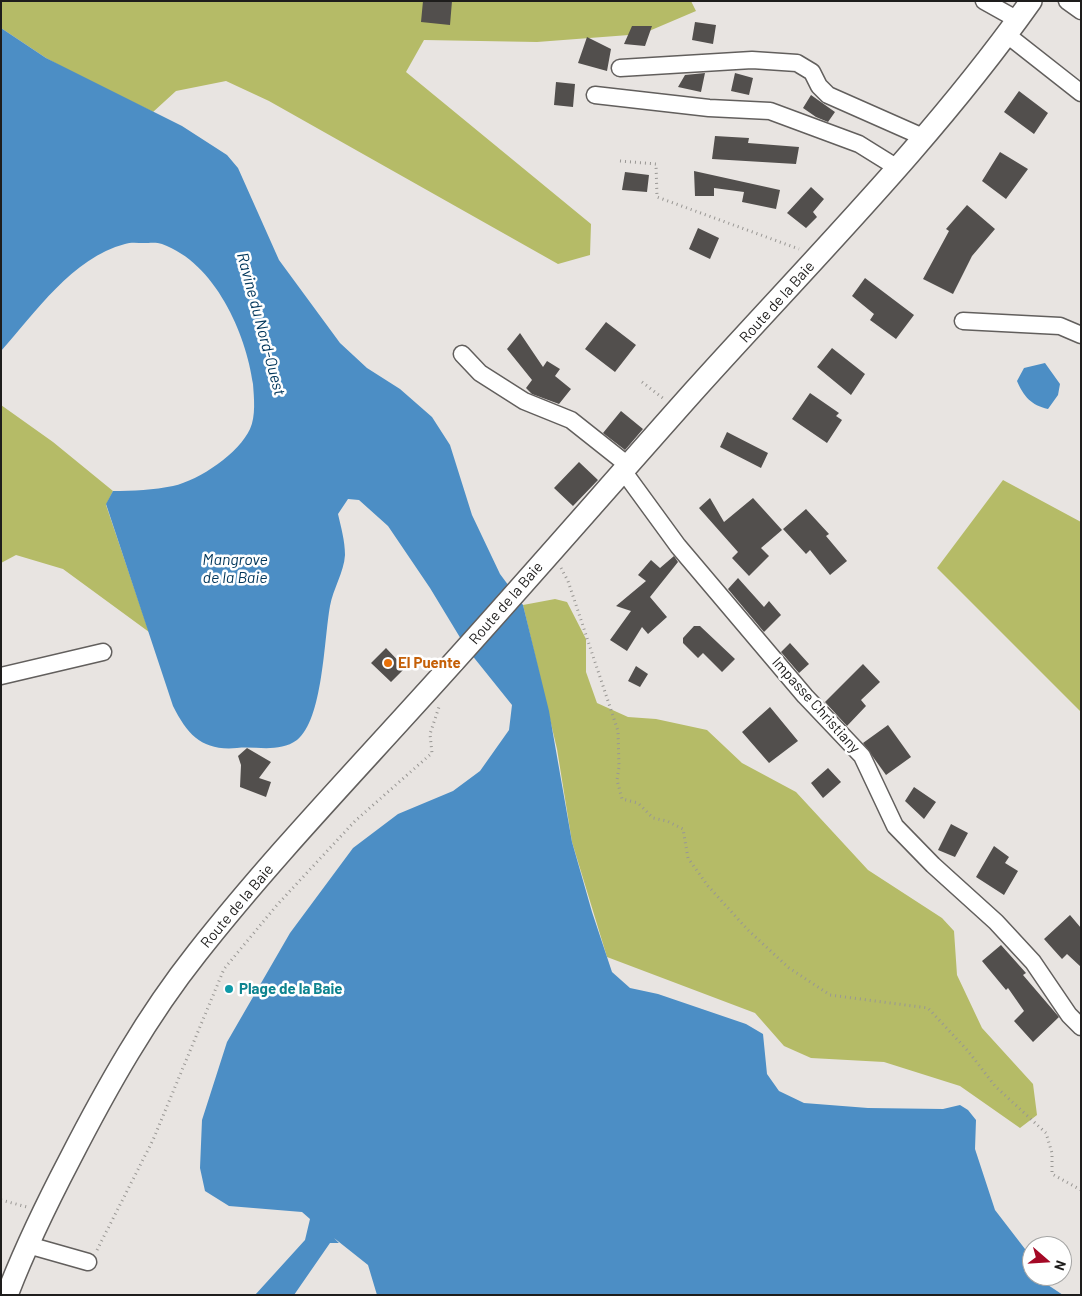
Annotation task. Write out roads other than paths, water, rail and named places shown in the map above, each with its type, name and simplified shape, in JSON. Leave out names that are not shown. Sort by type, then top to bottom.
[{"type":"main road","name":"Route de la Baie","points":[[8,1295],[42,1211],[116,1073],[144,1027],[194,956],[254,884],[896,167],[978,72],[1031,1]]},
{"type":"street","points":[[984,1],[1081,93]]},
{"type":"street","points":[[1067,1],[1081,11]]},
{"type":"street","points":[[620,68],[752,60],[797,63],[812,72],[819,86],[828,95],[922,137]]},
{"type":"street","points":[[595,96],[709,108],[770,111],[860,144],[896,167]]},
{"type":"street","points":[[963,321],[1060,326],[1081,335]]},
{"type":"street","name":"Impasse Christiany","points":[[462,354],[480,373],[524,401],[571,420],[626,469],[678,546],[805,696],[862,756],[895,826],[932,865],[1008,935],[1033,962],[1069,1015],[1081,1027]]},
{"type":"street","points":[[1,676],[103,652]]},
{"type":"street","points":[[28,1244],[88,1262]]},
{"type":"water","points":[[1,28],[46,58],[182,126],[227,155],[238,168],[279,260],[340,343],[367,368],[400,389],[432,417],[450,445],[472,515],[500,574],[523,605],[549,711],[572,842],[612,972],[630,988],[658,994],[746,1024],[763,1034],[767,1074],[779,1091],[804,1103],[868,1108],[943,1109],[960,1105],[968,1110],[976,1120],[975,1149],[995,1210],[1022,1245],[1022,1286],[1050,1286],[1063,1295],[377,1295],[368,1265],[334,1238],[339,1243],[330,1243],[294,1295],[255,1295],[305,1240],[310,1219],[302,1212],[229,1206],[205,1191],[200,1168],[202,1120],[227,1042],[290,933],[353,848],[398,814],[453,791],[480,771],[509,730],[512,705],[467,649],[430,588],[388,526],[359,500],[348,499],[338,514],[343,534],[344,561],[330,606],[321,678],[317,698],[306,730],[297,740],[275,748],[215,747],[198,739],[185,726],[173,706],[106,504],[113,491],[173,486],[195,478],[228,456],[245,438],[253,418],[253,384],[243,343],[225,302],[198,267],[181,253],[162,244],[127,243],[106,251],[88,261],[72,274],[56,288],[1,351]]},
{"type":"water","points":[[1045,363],[1060,384],[1058,395],[1048,409],[1029,400],[1022,392],[1017,381],[1024,368]]},
{"type":"place","name":"El Puente","points":[[388,663]]},
{"type":"place","name":"Plage de la Baie","points":[[229,989]]},
{"type":"water label","name":"Ravine du Nord-Ouest","points":[[261,324]]},
{"type":"water label","name":"Mangrove de la Baie","points":[[235,569]]}]
